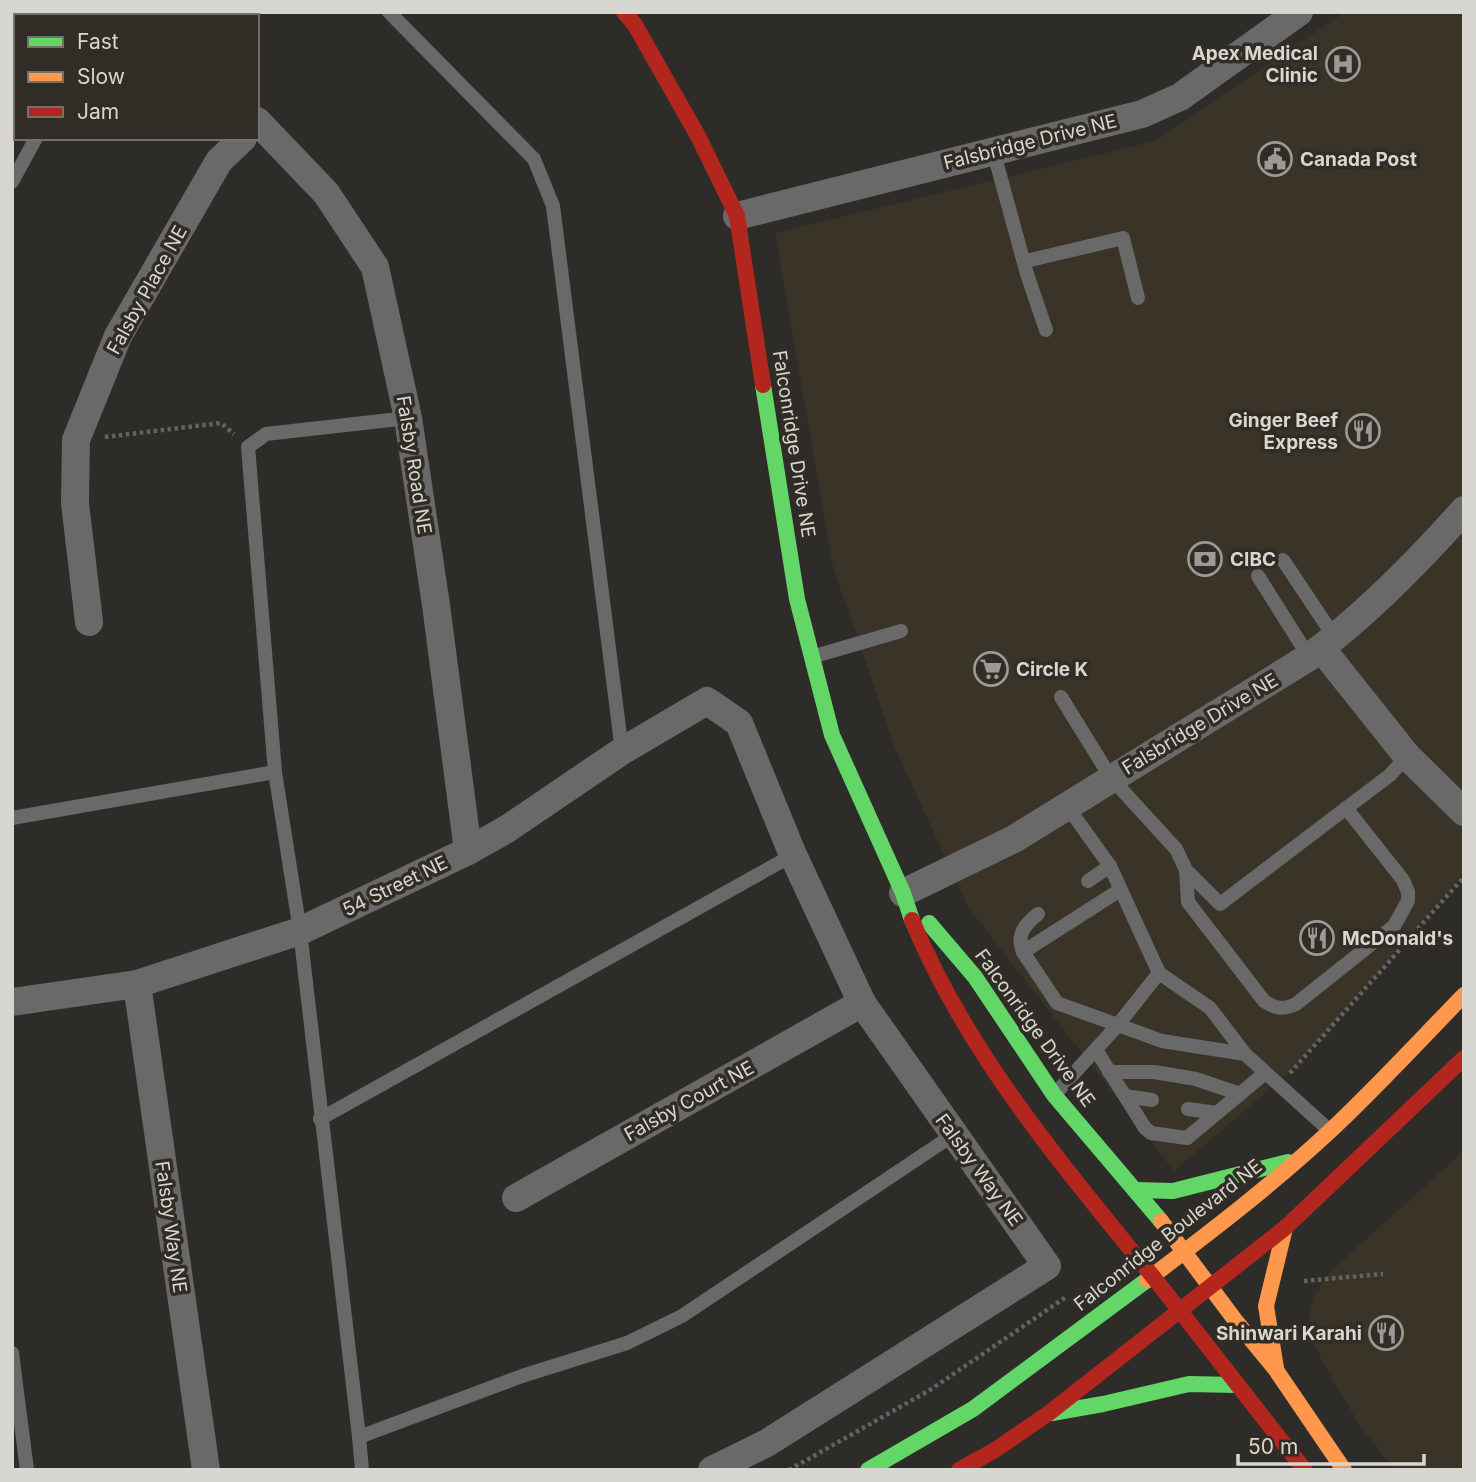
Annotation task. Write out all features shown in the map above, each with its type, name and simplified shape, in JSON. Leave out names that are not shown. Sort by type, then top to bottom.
[{"type":"street","name":"Falconridge Drive NE","points":[[624,12],[635,25],[698,136],[737,216],[797,599],[832,735],[903,893],[909,915],[964,1024],[1033,1125],[1305,1470]]},
{"type":"street","name":"Falsbridge Drive NE","points":[[737,216],[1142,114],[1180,97],[1299,12]]},
{"type":"street","name":"Falsby Road NE","points":[[259,132],[326,193],[375,267],[408,418],[468,851]]},
{"type":"street","name":"Falsby Place NE","points":[[89,622],[75,503],[76,440],[118,336],[219,161],[241,140]]},
{"type":"street","name":"Falsbridge Drive NE","points":[[903,893],[1014,839],[1322,648],[1433,545],[1464,510]]},
{"type":"street","points":[[1322,648],[1407,756],[1464,812]]},
{"type":"street","name":"54 Street NE","points":[[12,1002],[137,984],[300,931],[468,851],[507,829],[622,751],[707,701],[739,723]]},
{"type":"street","name":"Falsby Way NE","points":[[712,1470],[767,1443],[1047,1266],[862,1003],[793,855],[739,723]]},
{"type":"street","name":"Falconridge Drive NE","points":[[903,893],[975,977],[1054,1095],[1136,1190],[1276,1370],[1344,1470]]},
{"type":"street","name":"Falsby Way NE","points":[[137,984],[205,1470]]},
{"type":"street","name":"Falconridge Boulevard NE","points":[[868,1470],[973,1409],[1185,1251],[1330,1131],[1464,995]]},
{"type":"street","name":"Falsby Court NE","points":[[516,1198],[862,1003]]},
{"type":"street","points":[[959,1470],[1049,1413],[1285,1228],[1464,1058]]},
{"type":"street","points":[[1136,1190],[1173,1191],[1299,1159]]},
{"type":"street","points":[[1276,1370],[1266,1306],[1285,1228]]},
{"type":"street","points":[[1049,1413],[1103,1404],[1189,1384],[1236,1385]]},
{"type":"lane","points":[[389,12],[534,159],[553,206],[622,751]]},
{"type":"lane","points":[[12,182],[35,140]]},
{"type":"lane","points":[[993,150],[1026,261],[1027,274],[1046,330]]},
{"type":"lane","points":[[1026,261],[1123,238],[1138,298]]},
{"type":"lane","points":[[362,1470],[300,931],[275,772],[248,447],[266,434],[408,418]]},
{"type":"lane","points":[[1283,560],[1322,648]]},
{"type":"lane","points":[[1258,576],[1322,648]]},
{"type":"lane","points":[[812,657],[901,631]]},
{"type":"lane","points":[[1061,697],[1111,778],[1176,849],[1186,870],[1220,904],[1390,775],[1407,756]]},
{"type":"lane","points":[[12,818],[275,772]]},
{"type":"lane","points":[[1067,806],[1110,866],[1159,973],[1210,1008],[1245,1054],[1330,1131]]},
{"type":"lane","points":[[1186,870],[1188,902],[1264,1001],[1284,1009],[1296,1004],[1394,926],[1408,901],[1403,880],[1346,808]]},
{"type":"lane","points":[[320,1119],[793,855]]},
{"type":"lane","points":[[1088,881],[1110,866]]},
{"type":"lane","points":[[1023,952],[1121,890]]},
{"type":"lane","points":[[1038,914],[1027,922],[1019,942],[1058,1003],[1161,1041],[1245,1054]]},
{"type":"lane","points":[[1054,1095],[1117,1026],[1159,973]]},
{"type":"lane","points":[[1096,1050],[1145,1128],[1151,1133],[1187,1138],[1265,1073]]},
{"type":"lane","points":[[1110,1072],[1154,1072],[1196,1079],[1240,1094]]},
{"type":"lane","points":[[1125,1096],[1152,1100]]},
{"type":"lane","points":[[1188,1109],[1217,1113]]},
{"type":"lane","points":[[359,1437],[522,1376],[627,1343],[682,1316],[953,1135]]},
{"type":"lane","points":[[12,1353],[27,1470]]},
{"type":"path","points":[[76,440],[221,423],[248,447]]},
{"type":"path","points":[[1278,1086],[1464,877]]},
{"type":"path","points":[[1299,1281],[1383,1274]]},
{"type":"path","points":[[789,1470],[930,1390],[1067,1296]]},
{"type":"shaded area","points":[[1345,12],[1464,12],[1464,873],[1290,1072],[1174,1171],[968,907],[896,750],[833,567],[775,233],[1155,141]]},
{"type":"shaded area","points":[[1464,1151],[1464,1470],[1394,1470],[1359,1424],[1323,1363],[1307,1326],[1314,1297],[1330,1272]]},
{"type":"traffic: fast","points":[[763,385],[797,599],[832,735],[903,893],[912,920]]},
{"type":"traffic: fast","points":[[929,923],[975,977],[1054,1095],[1161,1221]]},
{"type":"traffic: fast","points":[[1136,1190],[1173,1191],[1288,1162]]},
{"type":"traffic: fast","points":[[868,1470],[973,1409],[1147,1280]]},
{"type":"traffic: fast","points":[[1052,1413],[1189,1384],[1236,1385]]},
{"type":"traffic: slow","points":[[1147,1280],[1307,1152],[1364,1098],[1464,995]]},
{"type":"traffic: slow","points":[[1161,1221],[1276,1370],[1344,1470]]},
{"type":"traffic: slow","points":[[1276,1368],[1266,1306],[1285,1228]]},
{"type":"traffic: jam","points":[[624,12],[635,25],[698,136],[737,216],[763,385]]},
{"type":"traffic: jam","points":[[912,920],[960,1017],[1020,1108],[1305,1470]]},
{"type":"traffic: jam","points":[[959,1470],[995,1450],[1049,1413],[1285,1228],[1464,1058]]},
{"type":"place","name":"Apex Medical Clinic","points":[[1343,64]]},
{"type":"place","name":"Canada Post","points":[[1275,159]]},
{"type":"place","name":"Ginger Beef Express","points":[[1363,431]]},
{"type":"place","name":"CIBC","points":[[1205,559]]},
{"type":"place","name":"Circle K","points":[[991,669]]},
{"type":"place","name":"McDonald's","points":[[1317,938]]},
{"type":"place","name":"Shinwari Karahi","points":[[1386,1333]]}]
